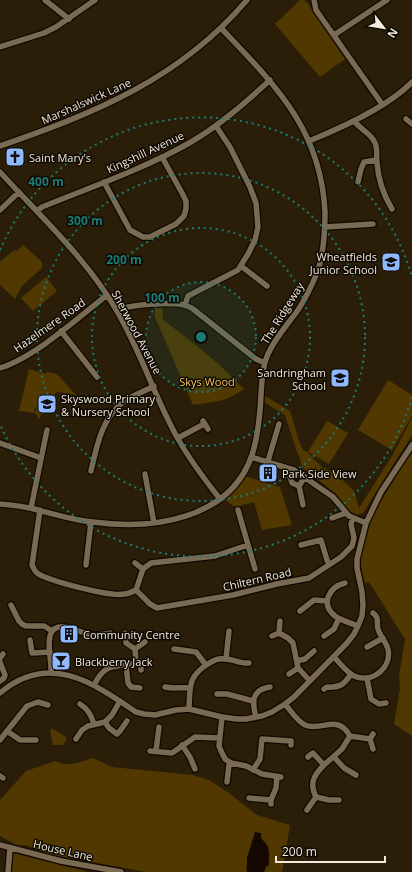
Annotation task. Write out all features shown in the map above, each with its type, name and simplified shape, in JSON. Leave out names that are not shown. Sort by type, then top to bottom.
[{"type":"street","points":[[45,0],[69,19]]},
{"type":"street","points":[[0,47],[44,33],[69,19],[95,0]]},
{"type":"street","name":"Marshalswick Lane","points":[[0,146],[54,127],[127,94],[172,68],[198,50],[247,0]]},
{"type":"street","points":[[314,0],[316,10],[382,104]]},
{"type":"street","points":[[334,35],[387,0]]},
{"type":"street","name":"The Ridgeway","points":[[0,504],[31,508],[91,522],[137,525],[184,518],[220,499],[242,477],[251,456],[257,435],[265,362],[274,344],[300,306],[318,271],[323,249],[325,227],[321,182],[309,141],[300,122],[270,80],[221,28]]},
{"type":"street","name":"Kingshill Avenue","points":[[37,211],[42,207],[162,157],[191,142],[216,126],[245,103],[270,80]]},
{"type":"street","points":[[309,141],[337,130],[354,121],[398,94],[412,82]]},
{"type":"street","points":[[406,119],[412,124]]},
{"type":"street","points":[[354,121],[371,136],[375,142],[379,181],[392,209]]},
{"type":"street","points":[[185,305],[188,296],[233,273],[241,266],[255,240],[258,227],[256,203],[243,170],[216,126]]},
{"type":"street","points":[[104,182],[130,230],[143,237],[150,237],[176,224],[184,216],[186,209],[186,201],[162,157]]},
{"type":"street","points":[[358,182],[364,162],[376,160]]},
{"type":"street","name":"Sherwood Avenue","points":[[0,172],[77,255],[107,295],[127,330],[178,438],[195,466],[220,499]]},
{"type":"street","points":[[0,210],[19,192]]},
{"type":"street","points":[[325,227],[373,224]]},
{"type":"street","points":[[241,266],[267,286]]},
{"type":"street","name":"Hazelmere Road","points":[[0,368],[36,350],[107,295]]},
{"type":"street","points":[[117,311],[121,308],[129,306],[153,304],[185,305],[193,309],[256,359],[265,362]]},
{"type":"street","points":[[61,331],[97,378]]},
{"type":"street","points":[[91,471],[99,440],[108,418],[114,410],[126,400],[154,386]]},
{"type":"street","points":[[178,438],[204,422],[208,429]]},
{"type":"street","points":[[268,461],[278,424]]},
{"type":"street","points":[[31,508],[47,430]]},
{"type":"street","points":[[0,443],[41,458]]},
{"type":"street","points":[[0,693],[25,678],[51,673],[70,675],[94,685],[136,712],[144,714],[155,715],[188,709],[237,719],[256,717],[272,712],[286,704],[347,643],[358,626],[362,616],[363,605],[357,559],[366,523],[381,492],[412,445]]},
{"type":"street","points":[[251,456],[294,470],[333,497],[346,513],[353,518],[366,523]]},
{"type":"street","points":[[294,470],[290,477],[290,481],[299,486]]},
{"type":"street","points":[[303,505],[299,486],[305,477]]},
{"type":"street","points":[[144,478],[154,523]]},
{"type":"street","points":[[40,510],[32,565],[35,572],[76,586],[104,592],[124,594],[136,590],[143,569],[151,563],[215,556],[248,545]]},
{"type":"street","points":[[238,510],[255,569]]},
{"type":"street","points":[[332,518],[346,513]]},
{"type":"street","name":"Chiltern Road","points":[[136,590],[150,604],[157,608],[233,595],[309,578],[352,546],[354,538],[351,524],[353,518]]},
{"type":"street","points":[[86,565],[91,522]]},
{"type":"street","points":[[301,545],[321,540],[329,564]]},
{"type":"street","points":[[134,563],[143,569]]},
{"type":"street","points":[[345,583],[334,587],[330,593],[327,601],[329,610],[339,618],[358,626]]},
{"type":"street","points":[[300,611],[314,600],[327,601]]},
{"type":"street","points":[[11,605],[22,624],[26,626],[44,626],[52,631]]},
{"type":"street","points":[[334,657],[351,674],[358,677],[368,678],[379,673],[388,659],[388,649],[378,631],[378,619],[373,613]]},
{"type":"street","points":[[324,636],[334,629],[339,618]]},
{"type":"street","points":[[279,633],[280,621]]},
{"type":"street","points":[[51,673],[50,639],[52,631],[62,626],[90,635],[100,635],[110,632]]},
{"type":"street","points":[[226,659],[229,631]]},
{"type":"street","points":[[125,633],[126,643],[135,649]]},
{"type":"street","points":[[272,636],[279,633]]},
{"type":"street","points":[[279,633],[293,643],[298,668],[310,681]]},
{"type":"street","points":[[367,647],[383,638]]},
{"type":"street","points":[[30,640],[29,654],[50,652]]},
{"type":"street","points":[[135,649],[145,642]]},
{"type":"street","points":[[135,649],[136,663]]},
{"type":"street","points":[[174,649],[196,652],[206,665]]},
{"type":"street","points":[[297,660],[305,659],[314,651]]},
{"type":"street","points":[[188,709],[192,677],[206,665],[217,658],[235,660],[245,664],[249,663]]},
{"type":"street","points":[[0,662],[5,675],[0,681]]},
{"type":"street","points":[[94,685],[99,675],[107,669],[136,663],[141,666],[141,670]]},
{"type":"street","points":[[126,665],[128,683],[131,687],[140,688]]},
{"type":"street","points":[[289,674],[298,668]]},
{"type":"street","points":[[324,689],[327,687],[336,688],[341,686],[351,674]]},
{"type":"street","points":[[368,678],[371,699],[379,704],[386,703]]},
{"type":"street","points":[[165,687],[190,688]]},
{"type":"street","points":[[256,717],[253,701],[257,692],[261,688],[270,687]]},
{"type":"street","points":[[217,694],[226,694],[253,701]]},
{"type":"street","points":[[76,739],[82,730],[94,724],[105,722],[112,716],[120,701]]},
{"type":"street","points":[[0,740],[26,706],[38,702],[48,705]]},
{"type":"street","points":[[80,704],[90,713],[94,724]]},
{"type":"street","points":[[286,704],[304,724],[315,727],[334,724],[340,726],[350,736],[372,737],[373,749]]},
{"type":"street","points":[[222,717],[219,746],[226,759],[230,763],[246,766],[262,774],[279,776],[271,802],[249,798]]},
{"type":"street","points":[[105,722],[109,728],[117,734],[127,721]]},
{"type":"street","points":[[156,751],[160,726]]},
{"type":"street","points":[[8,731],[20,740],[36,740]]},
{"type":"street","points":[[316,796],[313,788],[313,779],[315,775],[342,749],[350,736]]},
{"type":"street","points":[[150,751],[172,752],[191,738],[195,737],[220,738]]},
{"type":"street","points":[[253,770],[260,760],[262,739],[291,741],[291,745]]},
{"type":"street","points":[[182,746],[190,757],[195,769]]},
{"type":"street","points":[[308,757],[310,754],[315,753],[324,765]]},
{"type":"street","points":[[334,757],[344,768],[356,775]]},
{"type":"street","points":[[227,782],[230,763]]},
{"type":"street","points":[[316,796],[330,800],[339,800]]},
{"type":"street","points":[[307,810],[316,796]]},
{"type":"street","name":"House Lane","points":[[0,845],[84,866],[122,872]]},
{"type":"street","points":[[8,872],[10,848]]},
{"type":"green space","points":[[300,0],[304,0],[308,4],[345,59],[320,77],[275,24]]},
{"type":"green space","points":[[23,245],[42,262],[42,268],[22,286],[15,299],[0,285],[0,262],[14,250],[16,251]]},
{"type":"green space","points":[[46,277],[57,291],[33,311],[21,298]]},
{"type":"green space","name":"Skys Wood","points":[[155,308],[162,308],[163,320],[225,370],[244,389],[225,399],[193,405],[155,317]]},
{"type":"green space","points":[[29,369],[46,374],[47,372],[57,374],[76,395],[58,392],[55,393],[53,402],[45,400],[40,418],[37,418],[38,416],[35,413],[39,404],[34,413],[19,411]]},
{"type":"green space","points":[[388,380],[412,395],[412,416],[392,450],[358,430]]},
{"type":"green space","points":[[265,396],[290,411],[303,450],[322,467],[336,474],[354,491],[359,508],[392,456],[412,418],[412,435],[363,513],[357,515],[349,511],[335,493],[302,467],[285,415],[264,402]]},
{"type":"green space","points":[[327,421],[348,433],[329,464],[308,452]]},
{"type":"green space","points":[[412,450],[412,736],[394,724],[400,689],[399,676],[405,639],[369,582],[365,583],[360,562],[367,529],[373,514]]},
{"type":"green space","points":[[244,476],[280,487],[292,525],[262,530],[254,502],[235,507],[222,498]]},
{"type":"green space","points":[[52,728],[67,738],[63,745],[53,745],[50,731]]},
{"type":"green space","points":[[93,758],[112,767],[193,775],[209,780],[229,793],[257,815],[290,825],[282,872],[264,872],[270,854],[267,846],[255,832],[246,869],[247,872],[146,872],[49,854],[25,845],[17,845],[0,836],[0,800],[26,771],[55,761],[69,764],[79,763]]},
{"type":"green space","points":[[13,853],[88,872],[12,872]]},
{"type":"shaded area","points":[[255,832],[261,833],[261,838],[268,846],[269,865],[266,867],[264,872],[247,872],[247,858]]},
{"type":"place","name":"Saint Mary's","points":[[15,157]]},
{"type":"place","name":"Wheatfields Junior School","points":[[391,262]]},
{"type":"place","name":"Sandringham School","points":[[340,378]]},
{"type":"place","name":"Skyswood Primary & Nursery School","points":[[47,404]]},
{"type":"place","name":"Park Side View","points":[[268,473]]},
{"type":"place","name":"Community Centre","points":[[69,634]]},
{"type":"place","name":"Blackberry Jack","points":[[61,661]]}]
